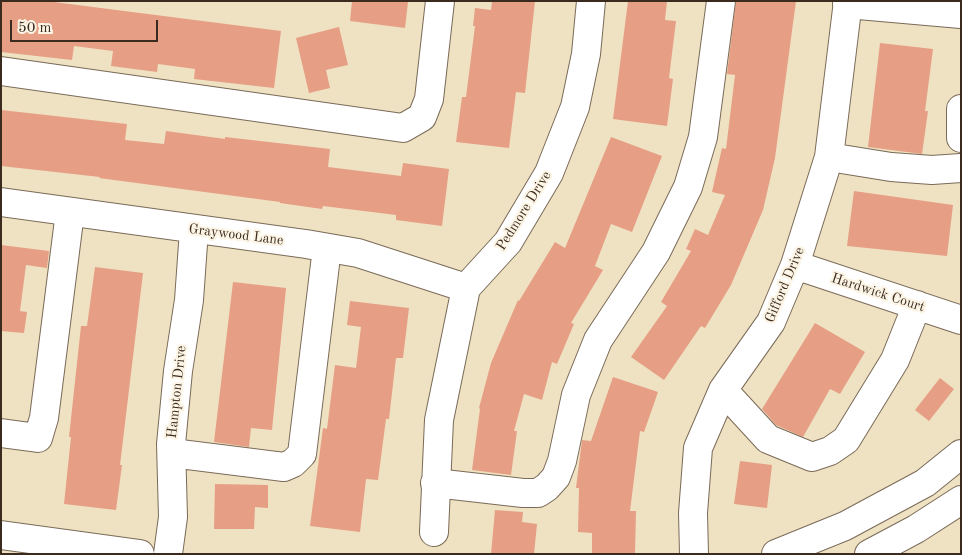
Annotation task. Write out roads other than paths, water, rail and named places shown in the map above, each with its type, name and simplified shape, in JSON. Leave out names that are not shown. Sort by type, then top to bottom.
[{"type":"street","points":[[1,71],[403,128],[422,117],[429,99],[440,1]]},
{"type":"street","name":"Pedmore Drive","points":[[466,288],[508,242],[549,173],[575,106],[586,54],[591,1]]},
{"type":"street","points":[[435,483],[538,493],[556,477],[562,461],[576,396],[598,340],[656,252],[688,187],[703,137],[721,1]]},
{"type":"street","points":[[847,2],[961,14]]},
{"type":"street","name":"Gifford Drive","points":[[694,554],[692,513],[698,448],[723,390],[771,322],[795,265],[828,156],[847,2]]},
{"type":"street","points":[[961,109],[961,138]]},
{"type":"street","points":[[828,156],[891,167],[932,170],[961,168]]},
{"type":"street","name":"Graywood Lane","points":[[1,202],[358,253],[466,288]]},
{"type":"street","points":[[1,433],[38,438],[44,418],[70,212]]},
{"type":"street","name":"Hampton Drive","points":[[168,554],[173,517],[172,453],[178,371],[189,300],[194,230]]},
{"type":"street","points":[[172,453],[284,467],[294,463],[302,454],[328,248]]},
{"type":"street","name":"Hardwick Court","points":[[795,265],[961,320]]},
{"type":"street","points":[[434,532],[439,420],[466,288]]},
{"type":"street","points":[[723,390],[768,439],[812,457],[830,451],[846,440],[895,360],[917,305]]},
{"type":"street","points":[[776,554],[845,526],[924,483],[961,454]]},
{"type":"street","points":[[868,554],[916,529],[961,500]]},
{"type":"street","points":[[1,535],[140,554]]}]
